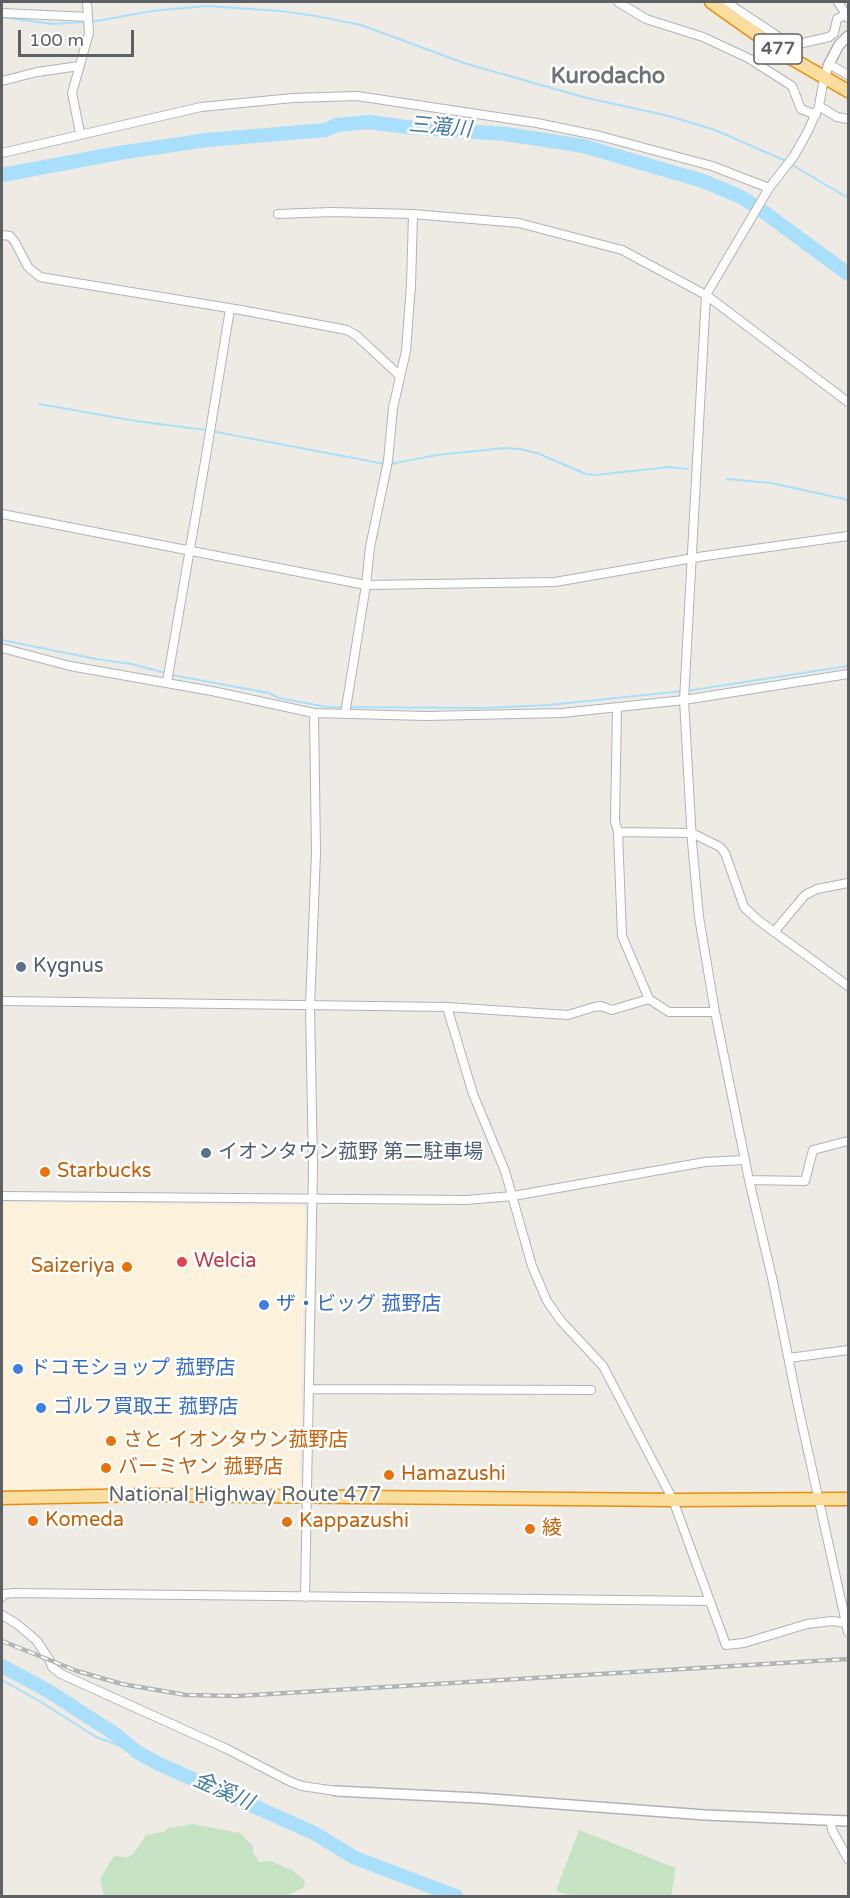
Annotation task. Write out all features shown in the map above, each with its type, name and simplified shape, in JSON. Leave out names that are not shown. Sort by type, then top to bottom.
[{"type":"highway","name":"477","points":[[711,2],[789,57],[849,91]]},
{"type":"highway","name":"National Highway Route 477","points":[[2,1498],[99,1495],[673,1500],[849,1499]]},
{"type":"street","points":[[80,133],[72,93],[89,33],[87,2]]},
{"type":"street","points":[[618,2],[646,19],[704,38],[748,58],[792,86],[801,109],[817,110],[837,117],[849,118]]},
{"type":"street","points":[[726,2],[785,41],[798,44],[829,37],[834,33],[837,20],[847,17],[838,2]]},
{"type":"street","points":[[2,14],[88,17]]},
{"type":"street","points":[[848,1628],[744,1160],[715,1012],[699,917],[684,698],[706,295],[769,190],[794,156],[817,110],[828,63],[839,45],[849,36]]},
{"type":"street","points":[[828,63],[849,75]]},
{"type":"street","points":[[2,81],[79,66]]},
{"type":"street","points":[[2,153],[80,133],[210,105],[293,98],[357,96],[525,121],[600,136],[712,166],[769,190]]},
{"type":"street","points":[[278,214],[331,212],[413,214],[519,223],[622,250],[706,295],[849,402]]},
{"type":"street","points":[[345,713],[370,547],[387,464],[393,408],[406,351],[413,214]]},
{"type":"street","points":[[2,235],[10,236],[27,267],[40,277],[347,330],[357,336],[400,375]]},
{"type":"street","points":[[167,680],[230,309]]},
{"type":"street","points":[[2,514],[366,585],[555,582],[691,558],[849,536]]},
{"type":"street","points":[[2,648],[70,666],[167,680],[314,713],[502,716],[617,709],[849,674]]},
{"type":"street","points":[[617,709],[615,821],[618,832],[622,936],[649,999],[669,1012],[715,1012]]},
{"type":"street","points":[[305,1597],[313,1167],[310,1006],[316,853],[314,713]]},
{"type":"street","points":[[618,832],[692,833],[720,847],[725,853],[744,907],[774,932],[849,986]]},
{"type":"street","points":[[774,932],[805,895],[817,889],[849,883]]},
{"type":"street","points":[[2,1002],[447,1007],[568,1015],[594,1006],[612,1010],[649,999]]},
{"type":"street","points":[[447,1007],[473,1094],[505,1172],[532,1266],[547,1301],[561,1322],[603,1366],[673,1500],[726,1645],[744,1643],[807,1624],[832,1621],[848,1628]]},
{"type":"street","points":[[749,1180],[805,1180],[813,1150],[849,1141]]},
{"type":"street","points":[[2,1197],[466,1200],[513,1196],[705,1162],[744,1160]]},
{"type":"street","points":[[789,1358],[849,1350]]},
{"type":"street","points":[[309,1389],[591,1390]]},
{"type":"street","points":[[2,1597],[4,1594],[13,1593],[709,1601]]},
{"type":"street","points":[[2,1615],[37,1641],[52,1667],[61,1674],[227,1749],[302,1786],[336,1791],[478,1798],[693,1814],[849,1821]]},
{"type":"street","points":[[831,1821],[832,1830],[849,1859]]},
{"type":"shaded area","points":[[2,1202],[305,1206],[300,1490],[2,1492]]},
{"type":"green space","points":[[193,1824],[240,1833],[253,1846],[253,1852],[259,1862],[270,1861],[292,1870],[304,1880],[303,1888],[286,1896],[104,1896],[100,1879],[114,1856],[128,1857],[133,1854],[146,1835],[163,1832],[168,1828]]},
{"type":"green space","points":[[579,1830],[676,1868],[671,1896],[572,1896],[556,1891]]},
{"type":"waterway","points":[[91,22],[152,11],[207,6],[316,16],[361,25],[464,63],[583,97],[669,116],[715,130],[786,161]]},
{"type":"waterway","points":[[2,17],[52,24],[85,22]]},
{"type":"waterway","name":"三滝川","points":[[2,175],[119,153],[207,140],[326,130],[336,125],[369,122],[506,134],[583,146],[703,181],[739,196],[757,207],[848,274]]},
{"type":"waterway","points":[[791,164],[848,198]]},
{"type":"waterway","points":[[39,404],[136,421],[206,430],[385,464]]},
{"type":"waterway","points":[[390,464],[437,455],[504,448],[537,453],[586,474],[596,475],[669,467],[688,469]]},
{"type":"waterway","points":[[727,479],[771,483],[848,501]]},
{"type":"waterway","points":[[2,640],[131,664],[166,673]]},
{"type":"waterway","points":[[172,675],[269,693],[279,698],[327,707],[484,708],[549,705],[693,690],[848,666]]},
{"type":"waterway","name":"金溪川","points":[[2,1666],[50,1692],[118,1736],[137,1752],[159,1764],[314,1833],[355,1858],[456,1896]]},
{"type":"waterway","points":[[2,1680],[96,1737],[137,1752]]},
{"type":"railway","points":[[2,1641],[77,1671],[122,1684],[186,1695],[237,1696],[848,1659]]},
{"type":"place","name":"Kygnus","points":[[21,967]]},
{"type":"place","name":"イオンタウン菰野 第二駐車場","points":[[206,1153]]},
{"type":"place","name":"Starbucks","points":[[45,1172]]},
{"type":"place","name":"Welcia","points":[[182,1262]]},
{"type":"place","name":"Saizeriya","points":[[127,1267]]},
{"type":"place","name":"ザ・ビッグ 菰野店","points":[[264,1305]]},
{"type":"place","name":"ドコモショップ 菰野店","points":[[18,1369]]},
{"type":"place","name":"ゴルフ買取王 菰野店","points":[[41,1408]]},
{"type":"place","name":"さと イオンタウン菰野店","points":[[111,1441]]},
{"type":"place","name":"バーミヤン 菰野店","points":[[106,1468]]},
{"type":"place","name":"Hamazushi","points":[[389,1475]]},
{"type":"place","name":"Komeda","points":[[33,1521]]},
{"type":"place","name":"Kappazushi","points":[[287,1522]]},
{"type":"place","name":"綾","points":[[530,1529]]},
{"type":"district","name":"Kurodacho","points":[[608,77]]}]
